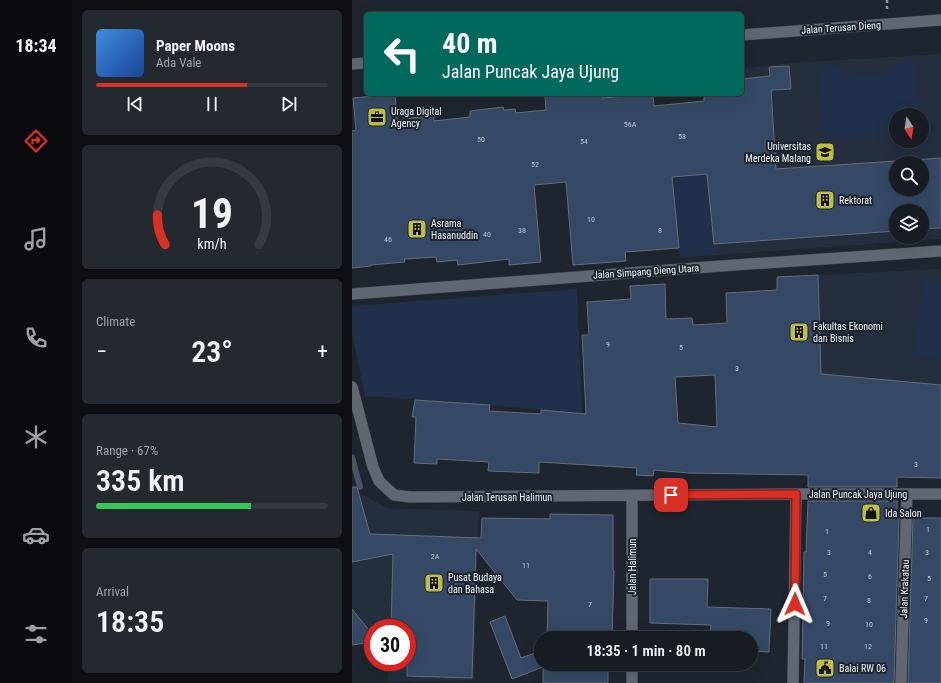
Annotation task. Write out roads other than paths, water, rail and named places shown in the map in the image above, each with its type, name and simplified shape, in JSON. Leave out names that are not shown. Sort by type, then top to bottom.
[{"type":"street","name":"Jalan Terusan Dieng","points":[[744,35],[941,20]]},
{"type":"street","points":[[352,64],[364,63]]},
{"type":"street","name":"Jalan Simpang Dieng Utara","points":[[352,294],[941,251]]},
{"type":"street","name":"Jalan Terusan Halimun","points":[[352,387],[373,467],[379,481],[394,495],[410,497],[632,496]]},
{"type":"street","points":[[793,683],[796,494]]},
{"type":"street","name":"Jalan Krakatau","points":[[902,683],[907,494]]},
{"type":"street","name":"Jalan Puncak Jaya Ujung","points":[[632,496],[941,494]]},
{"type":"street","name":"Jalan Halimun","points":[[632,496],[632,631]]},
{"type":"street","points":[[632,671],[632,683]]},
{"type":"waterway","points":[[352,457],[360,487]]},
{"type":"place","name":"Uraga Digital Agency","points":[[377,117]]},
{"type":"place","name":"Universitas Merdeka Malang","points":[[825,152]]},
{"type":"place","name":"Rektorat","points":[[825,200]]},
{"type":"place","name":"Asrama Hasanuddin","points":[[417,229]]},
{"type":"place","name":"Fakultas Ekonomi dan Bisnis","points":[[799,332]]},
{"type":"place","name":"Ida Salon","points":[[871,513]]},
{"type":"place","name":"Pusat Budaya dan Bahasa","points":[[434,583]]},
{"type":"place","name":"Balai RW 06","points":[[825,668]]}]
